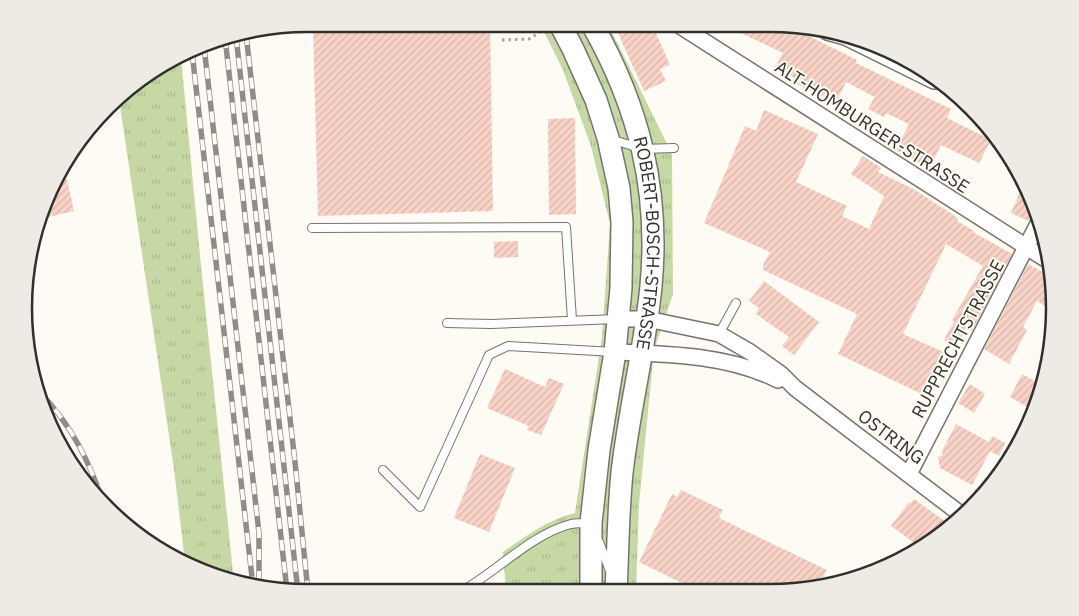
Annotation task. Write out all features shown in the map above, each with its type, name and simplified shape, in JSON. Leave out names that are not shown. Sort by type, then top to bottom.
[{"type":"main road","name":"ROBERT-BOSCH-STRASSE","points":[[558,32],[573,49],[596,100],[608,138],[619,188],[622,222],[621,288],[591,523],[591,584]]},
{"type":"main road","name":"ROBERT-BOSCH-STRASSE","points":[[596,32],[624,89],[637,125],[650,185],[653,224],[653,263],[647,319],[622,473],[616,584]]},
{"type":"street","name":"ALT-HOMBURGER-STRASSE","points":[[689,32],[1041,257]]},
{"type":"street","name":"RUPPRECHTSTRASSE","points":[[909,474],[1035,231]]},
{"type":"street","name":"OSTRING","points":[[617,319],[647,319],[719,334],[750,352],[781,374],[795,388],[957,511]]},
{"type":"street","name":"OSTRING","points":[[614,352],[718,359],[767,374],[795,388]]},
{"type":"lane","points":[[608,138],[643,149],[674,148]]},
{"type":"lane","points":[[312,228],[566,227],[572,320]]},
{"type":"lane","points":[[719,334],[736,303]]},
{"type":"lane","points":[[447,323],[491,324],[617,319]]},
{"type":"lane","points":[[383,470],[420,506],[490,355],[508,346],[614,352]]},
{"type":"lane","points":[[474,584],[549,532],[572,524],[591,523],[614,584]]},
{"type":"path","points":[[502,40],[529,39],[542,32]]},
{"type":"green space","points":[[544,32],[612,32],[672,154],[673,294],[654,350],[639,504],[636,584],[505,584],[503,552],[546,524],[575,513],[602,337],[610,224],[591,146],[563,70]]},
{"type":"green space","points":[[182,63],[233,573],[203,563],[184,554],[174,469],[120,106],[140,89]]},
{"type":"building","points":[[313,32],[490,32],[493,211],[318,216]]},
{"type":"building","points":[[618,32],[656,32],[670,65],[660,69],[666,81],[644,91]]},
{"type":"building","points":[[739,32],[807,35],[857,60],[856,63],[951,109],[947,118],[991,141],[979,163],[941,145],[930,168],[896,150],[909,124],[886,113],[884,117],[868,109],[875,97],[846,82],[836,103],[795,83],[797,79],[775,68],[783,53]]},
{"type":"building","points":[[764,110],[818,134],[796,182],[847,206],[842,216],[869,229],[884,196],[851,174],[863,156],[881,168],[878,172],[915,190],[958,218],[957,221],[973,232],[1012,254],[972,331],[966,328],[956,347],[944,340],[954,321],[952,320],[983,266],[946,244],[903,334],[946,353],[926,396],[838,354],[857,314],[763,270],[763,265],[770,252],[704,223],[745,126],[756,131]]},
{"type":"building","points":[[575,118],[576,214],[549,215],[548,119]]},
{"type":"building","points":[[66,176],[74,211],[48,217]]},
{"type":"building","points":[[1020,191],[1032,218],[1029,221],[1011,213]]},
{"type":"building","points":[[518,241],[518,257],[494,258],[494,242]]},
{"type":"building","points":[[1028,264],[1044,273],[1046,307],[1037,301],[1023,327],[1027,330],[1009,364],[984,349]]},
{"type":"building","points":[[764,281],[819,322],[794,355],[782,346],[789,337],[756,314],[759,308],[749,301]]},
{"type":"building","points":[[505,369],[545,387],[549,378],[564,384],[541,435],[527,430],[529,426],[487,408]]},
{"type":"building","points":[[1022,374],[1036,382],[1028,407],[1010,397]]},
{"type":"building","points":[[970,384],[985,394],[974,413],[958,403]]},
{"type":"building","points":[[956,424],[989,442],[992,436],[1005,443],[999,456],[990,451],[972,485],[940,468],[938,457],[942,456],[943,449]]},
{"type":"building","points":[[480,454],[515,468],[489,532],[454,518]]},
{"type":"building","points":[[681,490],[723,510],[719,518],[827,570],[823,578],[789,583],[684,584],[639,562],[672,494],[677,497]]},
{"type":"building","points":[[914,499],[945,522],[915,543],[891,526],[909,502],[911,503]]},
{"type":"railway","points":[[247,40],[307,584]]},
{"type":"railway","points":[[237,42],[297,583]]},
{"type":"railway","points":[[226,45],[286,583]]},
{"type":"railway","points":[[205,52],[259,533],[259,579]]},
{"type":"railway","points":[[193,58],[252,578]]},
{"type":"railway","points":[[49,403],[70,430],[97,485]]}]
